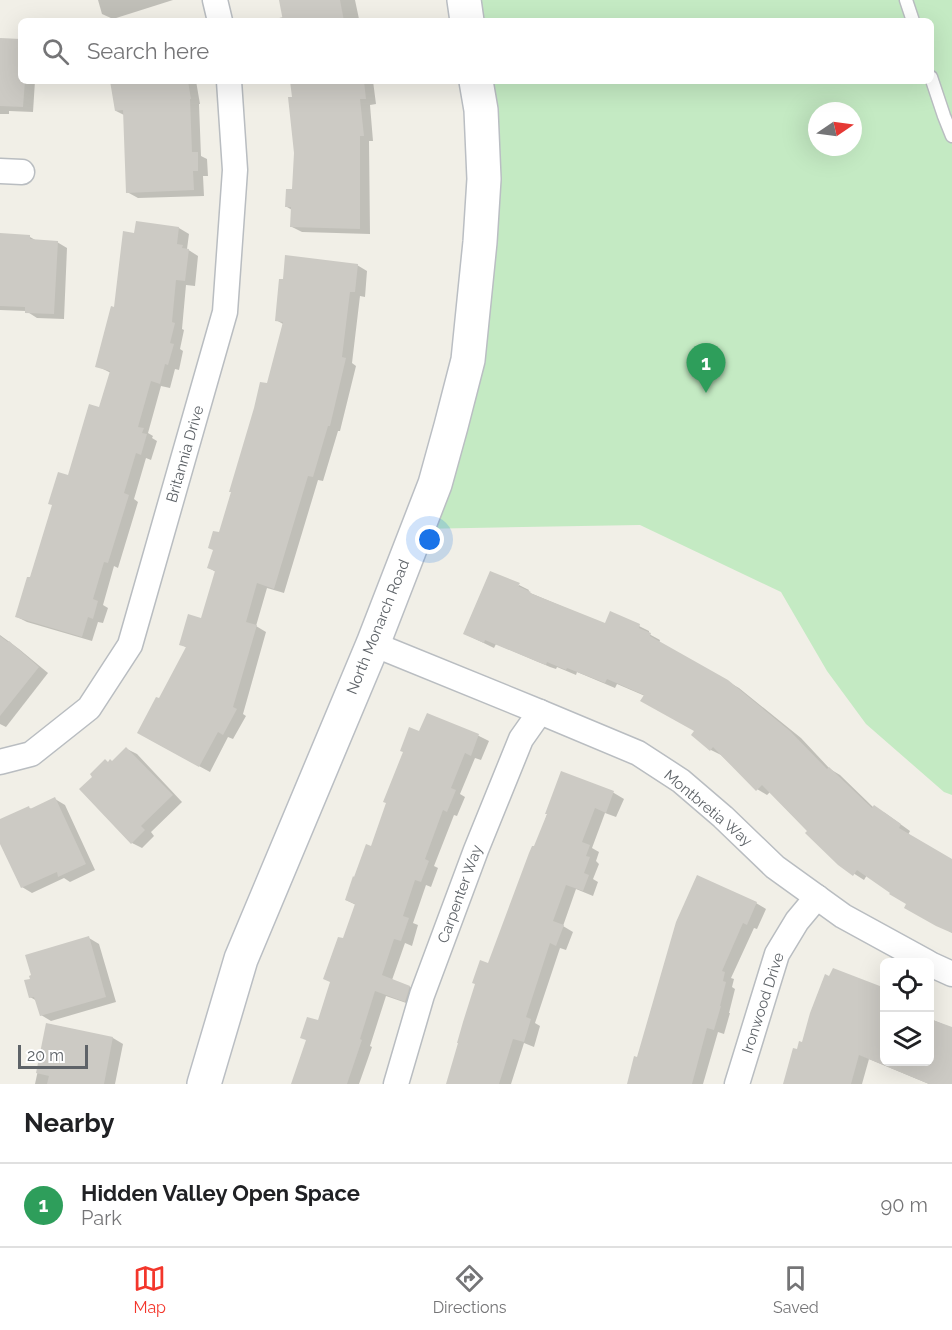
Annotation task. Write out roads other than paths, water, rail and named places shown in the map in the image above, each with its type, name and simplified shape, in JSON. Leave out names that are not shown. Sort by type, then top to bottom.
[{"type":"street","points":[[215,0],[219,18]]},
{"type":"street","points":[[464,0],[467,18]]},
{"type":"street","name":"Britannia Drive","points":[[0,762],[31,754],[89,708],[130,645],[225,312],[235,170],[229,84]]},
{"type":"street","name":"North Monarch Road","points":[[204,1084],[241,958],[373,644],[435,484],[468,360],[484,179],[477,84]]},
{"type":"street","name":"Montbretia Way","points":[[373,644],[638,753],[681,781],[723,817],[774,867],[843,916],[919,958]]},
{"type":"street","name":"Carpenter Way","points":[[396,1084],[422,995],[476,850],[521,740],[540,712]]},
{"type":"street","name":"Ironwood Drive","points":[[737,1084],[777,954],[817,897]]},
{"type":"street","name":"Montbretia Way","points":[[934,966],[952,974]]},
{"type":"lane","points":[[906,0],[912,18]]},
{"type":"lane","points":[[933,84],[952,136]]},
{"type":"place","name":"Hidden Valley Open Space","points":[[706,393]]}]
